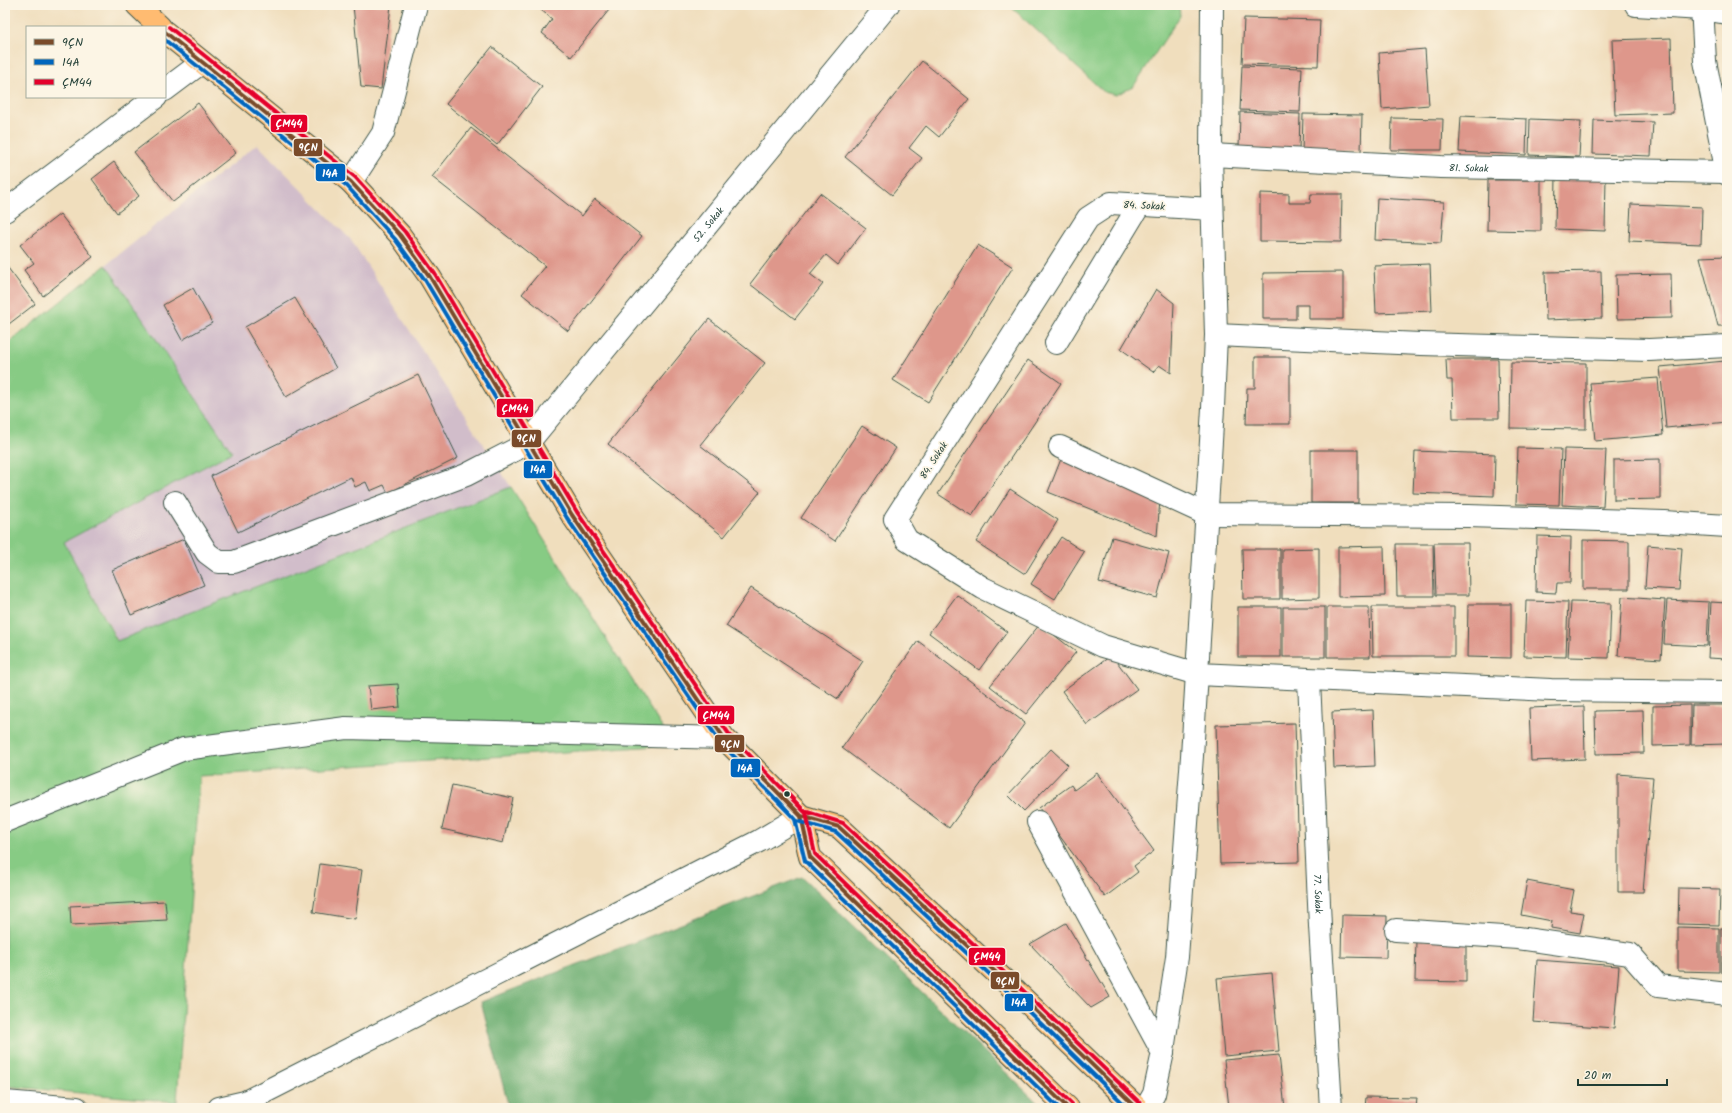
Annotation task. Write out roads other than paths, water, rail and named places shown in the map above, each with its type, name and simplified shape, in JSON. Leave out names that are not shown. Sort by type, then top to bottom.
[{"type":"main road","points":[[137,5],[159,26]]},
{"type":"main road","points":[[166,33],[201,63],[351,182],[400,235],[430,276],[572,515],[724,738],[801,816],[839,827],[1003,979],[1137,1108]]},
{"type":"main road","points":[[801,816],[810,857],[1068,1108]]},
{"type":"street","points":[[351,182],[383,133],[416,5]]},
{"type":"street","name":"52. Sokak","points":[[528,442],[888,5]]},
{"type":"street","points":[[1146,1108],[1154,1094],[1163,1053],[1177,957],[1197,674],[1213,415],[1216,335],[1211,155],[1212,5]]},
{"type":"street","points":[[1636,5],[1702,7],[1727,13]]},
{"type":"street","points":[[1702,7],[1705,61],[1726,173]]},
{"type":"street","points":[[166,89],[201,63]]},
{"type":"street","points":[[5,211],[155,98]]},
{"type":"street","name":"81. Sokak","points":[[1211,155],[1441,167],[1726,173]]},
{"type":"street","name":"84. Sokak","points":[[1197,674],[1103,646],[983,588],[906,540],[895,519],[1088,218],[1111,204],[1140,204],[1212,209]]},
{"type":"street","points":[[1056,343],[1140,204]]},
{"type":"street","points":[[1216,335],[1422,344],[1649,350],[1727,346]]},
{"type":"street","points":[[174,502],[207,553],[219,562],[234,562],[466,475],[528,442]]},
{"type":"street","points":[[1060,447],[1206,514],[1468,516],[1656,522],[1727,526]]},
{"type":"street","points":[[1197,674],[1551,690],[1727,692]]},
{"type":"street","name":"77. Sokak","points":[[1309,680],[1330,1108]]},
{"type":"street","points":[[5,821],[184,749],[346,728],[724,738]]},
{"type":"street","points":[[219,1108],[245,1102],[759,841],[801,816]]},
{"type":"street","points":[[1038,822],[1163,1053]]},
{"type":"street","points":[[1396,930],[1518,938],[1630,954],[1658,986],[1727,994]]},
{"type":"street","points":[[5,1102],[76,1108]]}]
